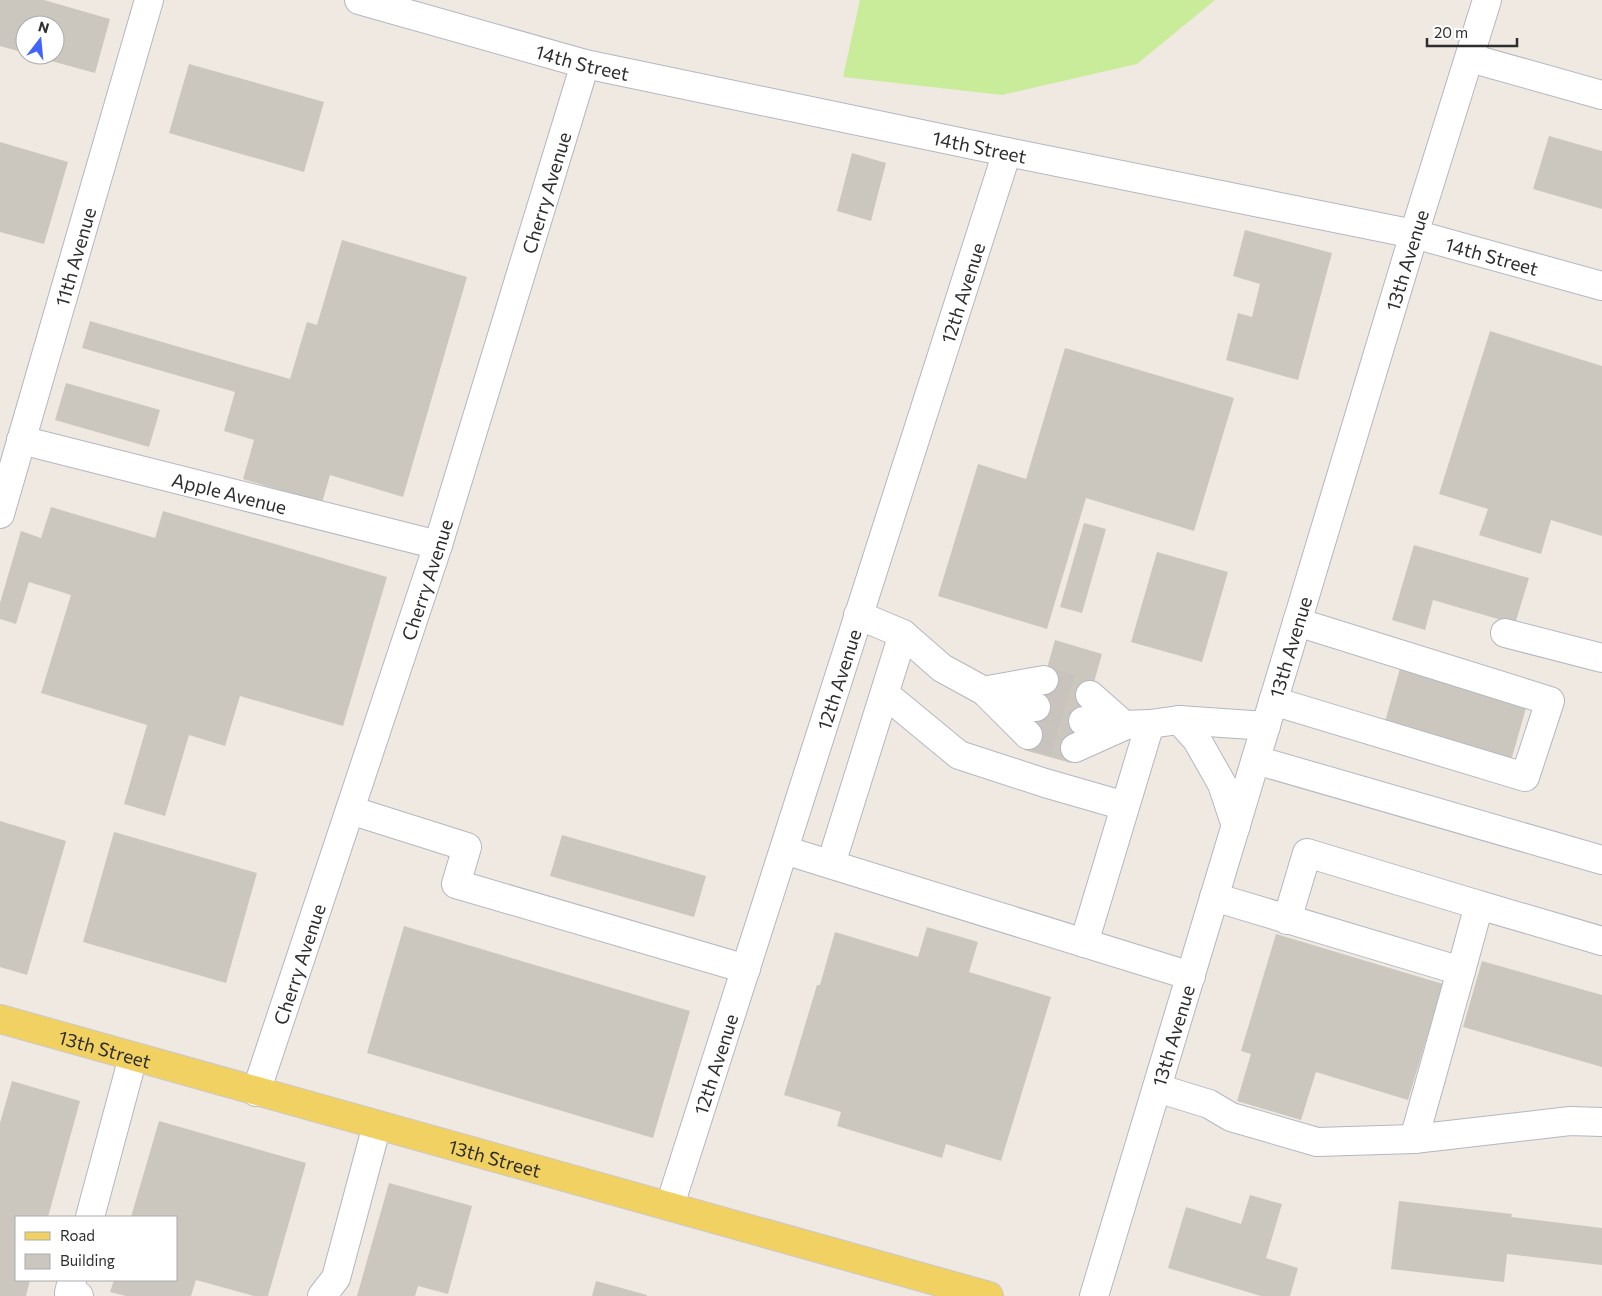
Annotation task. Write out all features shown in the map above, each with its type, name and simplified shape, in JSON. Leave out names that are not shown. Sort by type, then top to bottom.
[{"type":"main road","name":"13th Street","points":[[0,1019],[989,1296]]},
{"type":"street","name":"11th Avenue","points":[[0,514],[149,0]]},
{"type":"street","name":"14th Street","points":[[359,0],[585,64],[1414,234],[1602,286]]},
{"type":"street","name":"13th Avenue","points":[[1094,1296],[1486,0]]},
{"type":"street","points":[[1470,58],[1602,95]]},
{"type":"street","name":"Cherry Avenue","points":[[256,1092],[438,545],[585,64]]},
{"type":"street","name":"12th Avenue","points":[[670,1206],[1007,152]]},
{"type":"street","name":"Apple Avenue","points":[[21,440],[438,545]]},
{"type":"street","points":[[858,615],[902,634],[942,668],[984,691],[1036,707]]},
{"type":"street","points":[[1083,721],[1137,725],[1270,713],[1525,777],[1550,700],[1297,622]]},
{"type":"street","points":[[1505,632],[1602,658]]},
{"type":"street","points":[[831,864],[902,634]]},
{"type":"street","points":[[984,691],[1044,680]]},
{"type":"street","points":[[984,691],[1028,735]]},
{"type":"street","points":[[885,694],[959,755],[1045,783],[1125,806]]},
{"type":"street","points":[[1090,695],[1137,725]]},
{"type":"street","points":[[1179,720],[1200,745],[1222,784],[1236,826]]},
{"type":"street","points":[[1084,943],[1125,806],[1137,725]]},
{"type":"street","points":[[1075,748],[1137,725]]},
{"type":"street","points":[[1256,760],[1602,860]]},
{"type":"street","points":[[350,810],[467,847],[456,884],[746,969]]},
{"type":"street","points":[[784,850],[1191,976]]},
{"type":"street","points":[[1287,920],[1307,853],[1602,941]]},
{"type":"street","points":[[1214,897],[1461,971]]},
{"type":"street","points":[[1414,1139],[1480,905]]},
{"type":"street","points":[[90,1216],[133,1057]]},
{"type":"street","points":[[1157,1088],[1209,1104],[1231,1118],[1317,1142],[1414,1139],[1570,1120],[1602,1122]]},
{"type":"street","points":[[322,1296],[336,1278],[377,1125]]},
{"type":"green space","points":[[860,0],[1215,0],[1137,64],[1002,95],[843,77]]},
{"type":"building","points":[[0,0],[44,0],[110,19],[95,73],[65,65],[65,15],[15,15],[15,50],[0,46]]},
{"type":"building","points":[[189,64],[324,102],[304,172],[169,133]]},
{"type":"building","points":[[1549,136],[1602,151],[1602,209],[1533,189]]},
{"type":"building","points":[[0,142],[68,162],[44,244],[0,232]]},
{"type":"building","points":[[852,153],[886,163],[871,221],[837,211]]},
{"type":"building","points":[[1245,230],[1332,253],[1298,380],[1226,360],[1238,313],[1252,317],[1260,284],[1233,276]]},
{"type":"building","points":[[342,240],[467,277],[403,497],[330,475],[322,503],[243,479],[254,440],[224,431],[235,392],[82,348],[90,321],[290,379],[307,322],[317,325]]},
{"type":"building","points":[[1490,331],[1602,366],[1602,536],[1551,520],[1541,554],[1479,535],[1488,509],[1439,494]]},
{"type":"building","points":[[1065,348],[1234,398],[1194,531],[1086,498],[1047,629],[938,596],[978,464],[1026,479]]},
{"type":"building","points":[[66,383],[160,410],[149,447],[55,420]]},
{"type":"building","points":[[51,507],[155,538],[163,511],[387,577],[343,726],[240,696],[225,746],[189,735],[165,816],[124,804],[147,725],[41,693],[71,595],[29,582],[16,624],[0,619],[0,603],[21,531],[41,538]]},
{"type":"building","points":[[1084,523],[1106,529],[1082,613],[1060,607]]},
{"type":"building","points":[[1414,545],[1529,578],[1515,624],[1433,600],[1425,630],[1392,620]]},
{"type":"building","points":[[1157,552],[1228,572],[1202,662],[1131,642]]},
{"type":"building","points":[[1055,640],[1102,654],[1071,763],[1024,750]]},
{"type":"building","points":[[1401,665],[1528,701],[1511,761],[1384,725]]},
{"type":"building","points":[[0,821],[66,841],[27,975],[0,967]]},
{"type":"building","points":[[114,832],[257,873],[226,983],[83,942]]},
{"type":"building","points":[[562,835],[706,876],[694,917],[550,876]]},
{"type":"building","points":[[404,926],[690,1011],[653,1138],[367,1053]]},
{"type":"building","points":[[927,927],[978,942],[969,972],[1051,997],[1001,1161],[946,1144],[942,1158],[837,1126],[841,1112],[784,1095],[817,985],[820,985],[835,932],[918,957]]},
{"type":"building","points":[[1276,934],[1443,984],[1408,1100],[1316,1072],[1301,1120],[1237,1101],[1251,1054],[1241,1051]]},
{"type":"building","points":[[1482,961],[1602,995],[1602,1067],[1463,1027]]},
{"type":"building","points":[[12,1081],[80,1101],[48,1216],[15,1216],[15,1281],[30,1281],[26,1296],[0,1296],[0,1123]]},
{"type":"building","points":[[159,1121],[306,1163],[268,1296],[254,1296],[196,1280],[191,1296],[126,1296],[110,1292],[114,1281],[178,1281],[178,1216],[131,1216]]},
{"type":"building","points":[[389,1183],[472,1206],[448,1294],[418,1286],[415,1296],[357,1296]]},
{"type":"building","points":[[1250,1195],[1282,1204],[1266,1258],[1298,1268],[1290,1296],[1261,1296],[1168,1268],[1186,1207],[1241,1224]]},
{"type":"building","points":[[1399,1201],[1512,1214],[1511,1217],[1602,1228],[1602,1265],[1507,1254],[1504,1282],[1391,1269]]},
{"type":"building","points":[[596,1281],[647,1295],[647,1296],[592,1296]]},
{"type":"tunnel","points":[[1044,680],[1090,695]]},
{"type":"tunnel","points":[[1036,707],[1083,721]]},
{"type":"tunnel","points":[[1028,735],[1075,748]]}]
